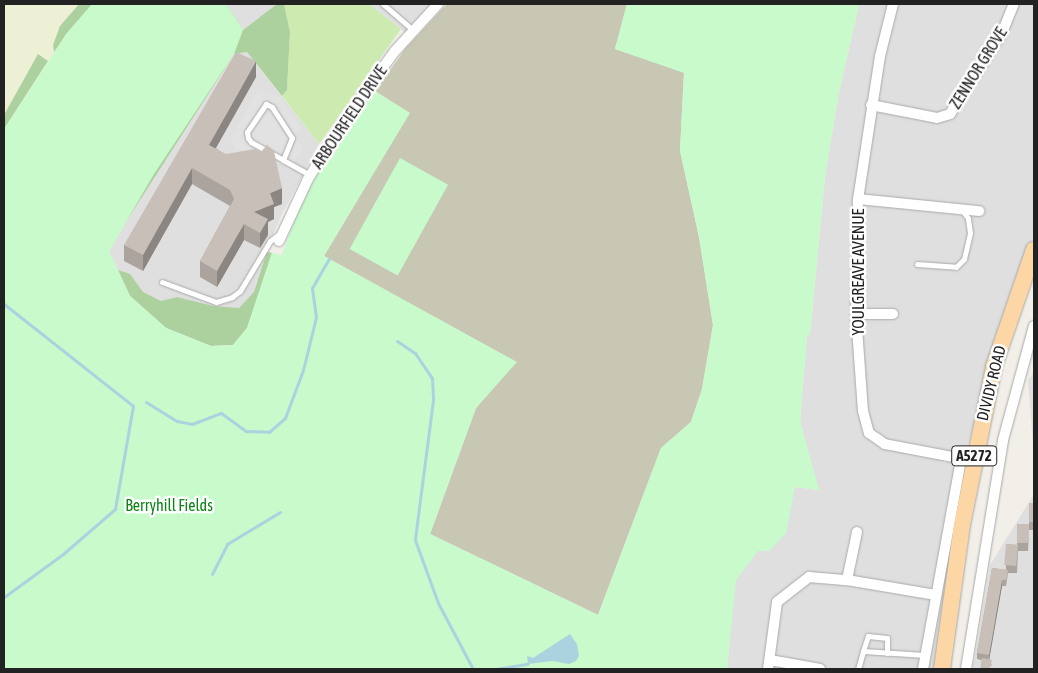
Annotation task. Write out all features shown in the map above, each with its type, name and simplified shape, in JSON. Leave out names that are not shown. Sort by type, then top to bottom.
[{"type":"main road","name":"DIVIDY ROAD","points":[[942,669],[967,460],[994,366],[1034,250]]},
{"type":"street","name":"ARBOURFIELD DRIVE","points":[[280,237],[310,175],[365,90],[413,30],[438,4]]},
{"type":"street","name":"YOULGREAVE AVENUE","points":[[894,4],[871,105],[858,199],[856,314],[863,411],[869,433],[885,444],[967,460]]},
{"type":"street","name":"ZENNOR GROVE","points":[[871,105],[937,118],[950,114],[1002,33],[1014,4]]},
{"type":"street","points":[[858,199],[979,211]]},
{"type":"street","points":[[856,314],[893,314]]},
{"type":"street","name":"DIVIDY ROAD","points":[[966,669],[1003,440],[1034,326]]},
{"type":"street","name":"DIVIDY ROAD","points":[[923,669],[936,595],[967,460]]},
{"type":"street","points":[[847,580],[858,532]]},
{"type":"street","points":[[820,669],[769,665],[777,602],[809,577],[847,580],[936,595]]},
{"type":"lane","points":[[383,4],[413,30]]},
{"type":"lane","points":[[283,160],[292,138],[272,107],[266,104],[247,132],[248,138],[283,160],[310,175]]},
{"type":"lane","points":[[917,264],[956,267],[964,259],[970,232],[968,218],[961,209]]},
{"type":"lane","points":[[162,282],[216,302],[232,297],[240,291],[270,241],[280,237]]},
{"type":"lane","points":[[858,669],[868,636],[886,638],[887,653]]},
{"type":"lane","points":[[863,652],[926,655]]},
{"type":"shaded area","points":[[4,4],[79,4],[60,26],[53,45],[54,52],[48,61],[45,57],[36,58],[4,115]]},
{"type":"shaded area","points":[[226,4],[277,4],[243,30]]},
{"type":"shaded area","points":[[369,4],[445,4],[413,39]]},
{"type":"shaded area","points":[[447,4],[627,4],[615,49],[684,72],[680,151],[699,237],[713,325],[702,389],[691,422],[661,448],[598,615],[430,534],[476,408],[516,362],[324,256],[409,113],[375,91],[406,48]]},
{"type":"shaded area","points":[[859,4],[1034,4],[1034,235],[968,445],[956,450],[942,463],[961,460],[942,669],[727,669],[737,554],[795,487],[818,490],[800,421],[807,335],[810,335],[825,177],[838,97]]},
{"type":"shaded area","points":[[247,52],[319,144],[280,218],[267,251],[272,253],[247,328],[130,296],[109,251],[154,174],[234,54]]},
{"type":"shaded area","points":[[258,90],[271,97],[276,93],[302,128],[296,134],[297,142],[304,146],[290,170],[252,147],[247,155],[235,148],[231,138]]},
{"type":"shaded area","points":[[1034,372],[1034,458],[1028,380]]},
{"type":"shaded area","points":[[1034,494],[1034,669],[973,669],[990,565]]},
{"type":"green space","points":[[79,4],[92,4],[54,52],[53,45],[60,26]]},
{"type":"green space","name":"Berryhill Fields","points":[[92,4],[226,4],[243,30],[234,54],[154,174],[109,251],[130,296],[166,328],[211,346],[233,345],[247,328],[272,253],[282,255],[299,206],[332,148],[375,91],[410,113],[324,256],[517,362],[476,408],[430,534],[598,615],[661,448],[691,422],[702,389],[713,325],[699,237],[680,151],[684,73],[615,49],[627,4],[859,4],[838,97],[825,177],[810,335],[807,336],[800,421],[819,490],[795,487],[786,533],[769,551],[758,551],[736,580],[727,669],[4,669],[4,129],[66,34]]},
{"type":"green space","points":[[226,4],[243,30],[277,4],[284,4],[290,32],[287,90],[282,96],[247,52],[234,54],[122,228]]},
{"type":"green space","points":[[284,4],[369,4],[401,29],[319,144],[282,96],[287,90],[290,32]]},
{"type":"green space","points":[[38,54],[48,61],[4,129],[4,115]]},
{"type":"green space","points":[[400,158],[448,185],[398,276],[350,249]]},
{"type":"green space","points":[[267,252],[272,253],[247,328],[233,345],[211,346],[166,328],[130,296],[118,270],[130,274],[143,292],[161,301],[177,297],[213,306],[239,308],[254,292]]},
{"type":"water","points":[[570,634],[577,644],[579,656],[576,661],[569,664],[552,661],[528,664],[527,656],[533,658]]},
{"type":"building","points":[[236,52],[256,61],[209,145],[226,154],[255,149],[261,152],[267,145],[274,151],[282,188],[270,193],[274,204],[254,212],[268,219],[260,233],[244,224],[217,271],[200,261],[234,199],[230,190],[192,168],[143,255],[124,245]]},
{"type":"building","points":[[1029,503],[1034,503],[1034,522],[1029,522]]},
{"type":"building","points":[[1017,524],[1029,524],[1029,543],[1017,543]]},
{"type":"building","points":[[1006,544],[1018,545],[1016,566],[1004,565]]},
{"type":"building","points":[[992,568],[1008,570],[1006,580],[1002,580],[989,655],[977,653]]},
{"type":"building","points":[[982,658],[992,660],[990,669],[980,669]]},
{"type":"waterway","points":[[146,402],[177,421],[192,424],[221,413],[246,431],[269,432],[285,418],[303,370],[316,317],[312,288],[329,259]]},
{"type":"waterway","points":[[4,304],[133,406]]},
{"type":"waterway","points":[[397,341],[415,353],[432,378],[433,400],[415,539]]},
{"type":"waterway","points":[[4,597],[63,554],[115,509],[133,406]]},
{"type":"waterway","points":[[212,574],[227,544],[280,512]]},
{"type":"waterway","points":[[415,540],[438,603],[473,669]]},
{"type":"waterway","points":[[495,669],[528,664]]}]
